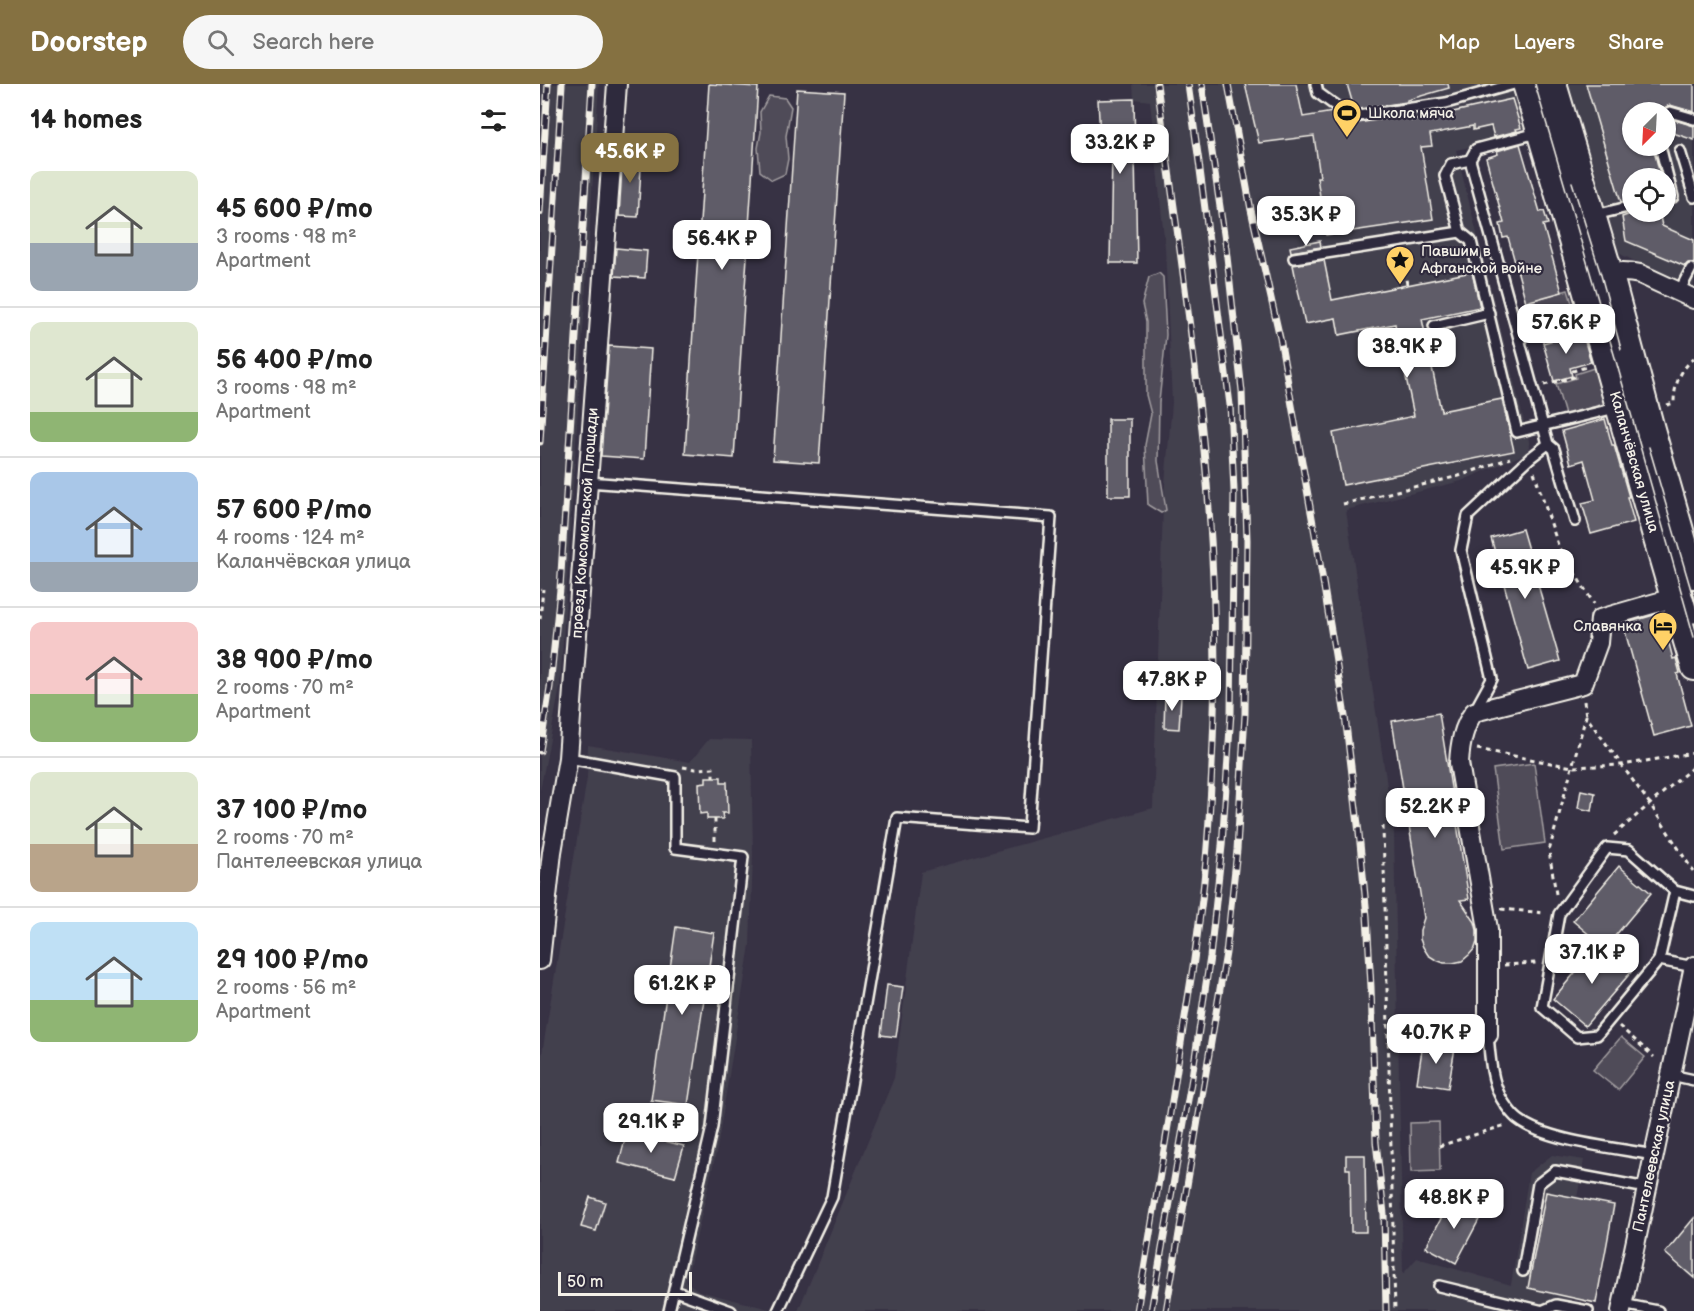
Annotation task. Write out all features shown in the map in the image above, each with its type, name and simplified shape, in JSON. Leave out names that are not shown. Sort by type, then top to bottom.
[{"type":"main road","name":"Каланчёвская улица","points":[[1525,84],[1540,133],[1652,429],[1694,576]]},
{"type":"main road","name":"Каланчёвская улица","points":[[1554,84],[1593,215],[1596,276],[1619,407],[1694,668]]},
{"type":"street","name":"проезд Комсомольской Площади","points":[[540,960],[552,852],[568,758],[617,84]]},
{"type":"street","points":[[1596,276],[1625,271],[1640,274],[1687,295]]},
{"type":"street","points":[[1488,1035],[1488,929],[1459,763],[1460,746],[1466,723],[1474,712],[1583,684],[1598,643],[1600,619],[1673,598]]},
{"type":"street","name":"Пантелеевская улица","points":[[1622,1307],[1694,967]]},
{"type":"lane","points":[[1317,84],[1318,93],[1351,117],[1446,103],[1514,84]]},
{"type":"lane","points":[[1539,84],[1694,618]]},
{"type":"lane","points":[[1676,114],[1694,119]]},
{"type":"lane","points":[[1540,133],[1476,149],[1470,160],[1548,444],[1554,449],[1575,521]]},
{"type":"lane","points":[[1680,151],[1694,197]]},
{"type":"lane","points":[[1470,160],[1451,164],[1445,176],[1460,232],[1471,241],[1517,432],[1619,407]]},
{"type":"lane","points":[[1593,215],[1622,208]]},
{"type":"lane","points":[[1294,258],[1460,232]]},
{"type":"lane","points":[[1687,295],[1691,269]]},
{"type":"lane","points":[[1434,326],[1490,313]]},
{"type":"lane","points":[[1474,712],[1492,680],[1461,550],[1468,516],[1548,444]]},
{"type":"lane","points":[[588,482],[1051,516],[1029,828],[897,818],[832,1197],[778,1311]]},
{"type":"lane","points":[[568,758],[675,777],[675,848],[743,857],[712,1127],[669,1311]]},
{"type":"lane","points":[[1675,891],[1659,960],[1597,1035],[1577,1037],[1542,1007],[1559,914],[1606,848],[1629,850],[1675,891],[1694,896]]},
{"type":"lane","points":[[1659,960],[1694,967]]},
{"type":"lane","points":[[1488,1035],[1492,1071],[1502,1099],[1518,1120],[1541,1131],[1567,1139],[1653,1155]]},
{"type":"lane","points":[[1671,1075],[1694,1080]]},
{"type":"lane","points":[[1523,1271],[1538,1184],[1555,1171],[1647,1188]]},
{"type":"lane","points":[[1439,1286],[1543,1311],[1556,1305],[1588,1311]]},
{"type":"lane","points":[[675,1292],[731,1311]]},
{"type":"lane","points":[[1622,1307],[1658,1311]]},
{"type":"path","points":[[1400,242],[1407,285]]},
{"type":"path","points":[[1663,406],[1674,403],[1674,389],[1679,376],[1694,358]]},
{"type":"path","points":[[1533,388],[1574,377],[1573,371],[1596,364]]},
{"type":"path","points":[[1343,504],[1459,476],[1514,456],[1521,448],[1517,432]]},
{"type":"path","points":[[1530,459],[1559,548],[1595,604]]},
{"type":"path","points":[[540,619],[543,589]]},
{"type":"path","points":[[1484,908],[1559,914],[1549,851],[1586,716],[1650,804],[1693,872]]},
{"type":"path","points":[[1460,746],[1572,767],[1622,765],[1694,753]]},
{"type":"path","points":[[1606,848],[1616,832],[1694,766]]},
{"type":"path","points":[[715,819],[716,853]]},
{"type":"path","points":[[1383,826],[1395,1311]]},
{"type":"path","points":[[1487,966],[1550,962]]},
{"type":"path","points":[[1610,1019],[1654,1057]]},
{"type":"path","points":[[1439,1146],[1514,1122]]},
{"type":"shaded area","points":[[540,84],[599,84],[560,687],[540,791]]},
{"type":"shaded area","points":[[1133,84],[1516,84],[1531,133],[1456,150],[1530,445],[1525,454],[1461,481],[1346,510],[1394,833],[1403,1274],[1417,1258],[1511,1285],[1529,1173],[1552,1155],[1584,1160],[1577,1198],[1596,1303],[1571,1298],[1568,1311],[798,1311],[894,1078],[921,872],[1153,808],[1163,507],[1172,403],[1165,247],[1150,101],[1134,99]]},
{"type":"shaded area","points":[[1562,84],[1694,84],[1694,289],[1622,255],[1612,245]]},
{"type":"shaded area","points":[[769,96],[785,98],[791,107],[786,136],[788,159],[785,174],[772,180],[760,171],[758,148],[761,132],[760,112]]},
{"type":"shaded area","points":[[1159,273],[1163,277],[1166,335],[1159,402],[1158,461],[1166,510],[1161,513],[1148,505],[1145,445],[1151,414],[1146,395],[1146,322],[1142,304],[1149,277]]},
{"type":"shaded area","points":[[1568,290],[1581,332],[1543,343],[1530,301]]},
{"type":"shaded area","points":[[1594,368],[1604,404],[1565,415],[1556,384],[1576,378],[1575,374]]},
{"type":"shaded area","points":[[709,739],[751,740],[753,853],[750,945],[717,1149],[686,1281],[699,1291],[777,1311],[540,1311],[540,1066],[587,778],[588,745],[690,762]]},
{"type":"shaded area","points":[[1534,763],[1545,843],[1504,849],[1493,769]]},
{"type":"shaded area","points":[[1621,1037],[1645,1057],[1618,1090],[1593,1070]]},
{"type":"shaded area","points":[[1439,1122],[1440,1171],[1411,1172],[1410,1123]]},
{"type":"building","points":[[709,84],[758,87],[734,458],[685,454]]},
{"type":"building","points":[[1245,84],[1296,84],[1303,117],[1333,112],[1351,124],[1411,115],[1412,121],[1512,99],[1521,128],[1494,137],[1491,126],[1473,130],[1473,126],[1430,134],[1432,146],[1421,147],[1433,219],[1326,235],[1317,177],[1320,177],[1314,136],[1259,143]]},
{"type":"building","points":[[1347,84],[1448,84],[1449,88],[1407,100],[1407,102],[1353,110]]},
{"type":"building","points":[[1586,84],[1694,84],[1694,112],[1676,107],[1676,102],[1622,102],[1622,156],[1656,156],[1658,168],[1622,168],[1621,202]]},
{"type":"building","points":[[797,89],[844,92],[819,463],[773,460]]},
{"type":"building","points":[[1134,99],[1137,263],[1110,263],[1112,153],[1091,153],[1091,136],[1100,136],[1098,100]]},
{"type":"building","points":[[1676,120],[1694,126],[1694,140],[1676,134]]},
{"type":"building","points":[[1520,144],[1540,212],[1544,211],[1548,224],[1543,225],[1562,292],[1526,302],[1508,237],[1503,238],[1500,224],[1504,223],[1486,158],[1498,154],[1497,151]]},
{"type":"building","points":[[623,151],[642,152],[638,217],[619,216]]},
{"type":"building","points":[[1623,222],[1661,222],[1662,226],[1694,240],[1694,263],[1688,263],[1685,266],[1626,241]]},
{"type":"building","points":[[1320,241],[1321,247],[1291,252],[1290,247]]},
{"type":"building","points":[[616,248],[647,251],[645,278],[614,276]]},
{"type":"building","points":[[1324,260],[1332,300],[1472,272],[1480,307],[1422,319],[1441,411],[1502,399],[1514,451],[1343,485],[1333,433],[1414,416],[1395,324],[1339,335],[1336,318],[1305,324],[1293,265]]},
{"type":"building","points":[[1582,332],[1591,362],[1570,368],[1572,376],[1554,381],[1543,343]]},
{"type":"building","points":[[609,346],[651,349],[644,459],[601,456]]},
{"type":"building","points":[[1108,419],[1130,419],[1130,496],[1108,496]]},
{"type":"building","points":[[1605,419],[1629,497],[1627,497],[1634,522],[1591,534],[1582,503],[1595,500],[1584,460],[1571,464],[1562,431]]},
{"type":"building","points":[[1522,529],[1560,661],[1528,670],[1491,538]]},
{"type":"building","points":[[1661,613],[1673,659],[1676,658],[1680,673],[1677,674],[1691,726],[1654,736],[1623,624]]},
{"type":"building","points":[[1165,695],[1181,696],[1179,729],[1164,728]]},
{"type":"building","points":[[1439,713],[1469,899],[1460,900],[1475,922],[1477,930],[1475,948],[1462,961],[1453,963],[1444,963],[1428,955],[1420,939],[1424,918],[1392,721]]},
{"type":"building","points":[[706,777],[721,777],[721,782],[727,782],[728,813],[722,813],[723,819],[707,819],[707,813],[700,814],[699,783],[706,782]]},
{"type":"building","points":[[1581,790],[1595,793],[1592,811],[1578,808]]},
{"type":"building","points":[[1619,866],[1651,893],[1605,948],[1573,921]]},
{"type":"building","points":[[676,927],[714,933],[688,1105],[651,1100]]},
{"type":"building","points":[[1599,944],[1632,971],[1585,1026],[1553,999]]},
{"type":"building","points":[[887,985],[903,987],[896,1037],[881,1035]]},
{"type":"building","points":[[1423,1043],[1455,1048],[1448,1088],[1417,1083]]},
{"type":"building","points":[[627,1131],[684,1146],[675,1177],[619,1163]]},
{"type":"building","points":[[1346,1155],[1365,1155],[1366,1232],[1351,1232],[1350,1169],[1346,1169]]},
{"type":"building","points":[[1546,1192],[1614,1205],[1596,1303],[1528,1288]]},
{"type":"building","points":[[1453,1196],[1483,1212],[1456,1263],[1426,1247]]},
{"type":"building","points":[[590,1197],[605,1202],[596,1231],[581,1227]]},
{"type":"building","points":[[1694,1218],[1694,1278],[1665,1253]]},
{"type":"tram line","points":[[1535,84],[1694,637]]},
{"type":"tram line","points":[[1572,182],[1621,349]]},
{"type":"tram line","points":[[1649,447],[1694,600]]},
{"type":"railway","points":[[540,212],[548,84]]},
{"type":"railway","points":[[540,442],[562,84]]},
{"type":"railway","points":[[540,751],[550,687],[560,589],[592,84]]},
{"type":"railway","points":[[1137,1311],[1200,915],[1208,830],[1214,714],[1215,635],[1212,556],[1199,398],[1157,84]]},
{"type":"railway","points":[[1151,1311],[1192,1077],[1210,957],[1222,846],[1231,713],[1234,491],[1230,405],[1188,84]]},
{"type":"railway","points":[[1166,1311],[1226,953],[1237,850],[1245,714],[1247,540],[1242,391],[1226,248],[1202,84]]},
{"type":"railway","points":[[1228,84],[1251,210],[1280,338],[1345,716],[1367,916],[1376,1142],[1384,1214],[1386,1311]]},
{"type":"place","name":"Школа мяча","points":[[1347,138]]},
{"type":"place","name":"Павшим в Афганской войне","points":[[1400,286]]},
{"type":"place","name":"Славянка","points":[[1663,652]]}]
